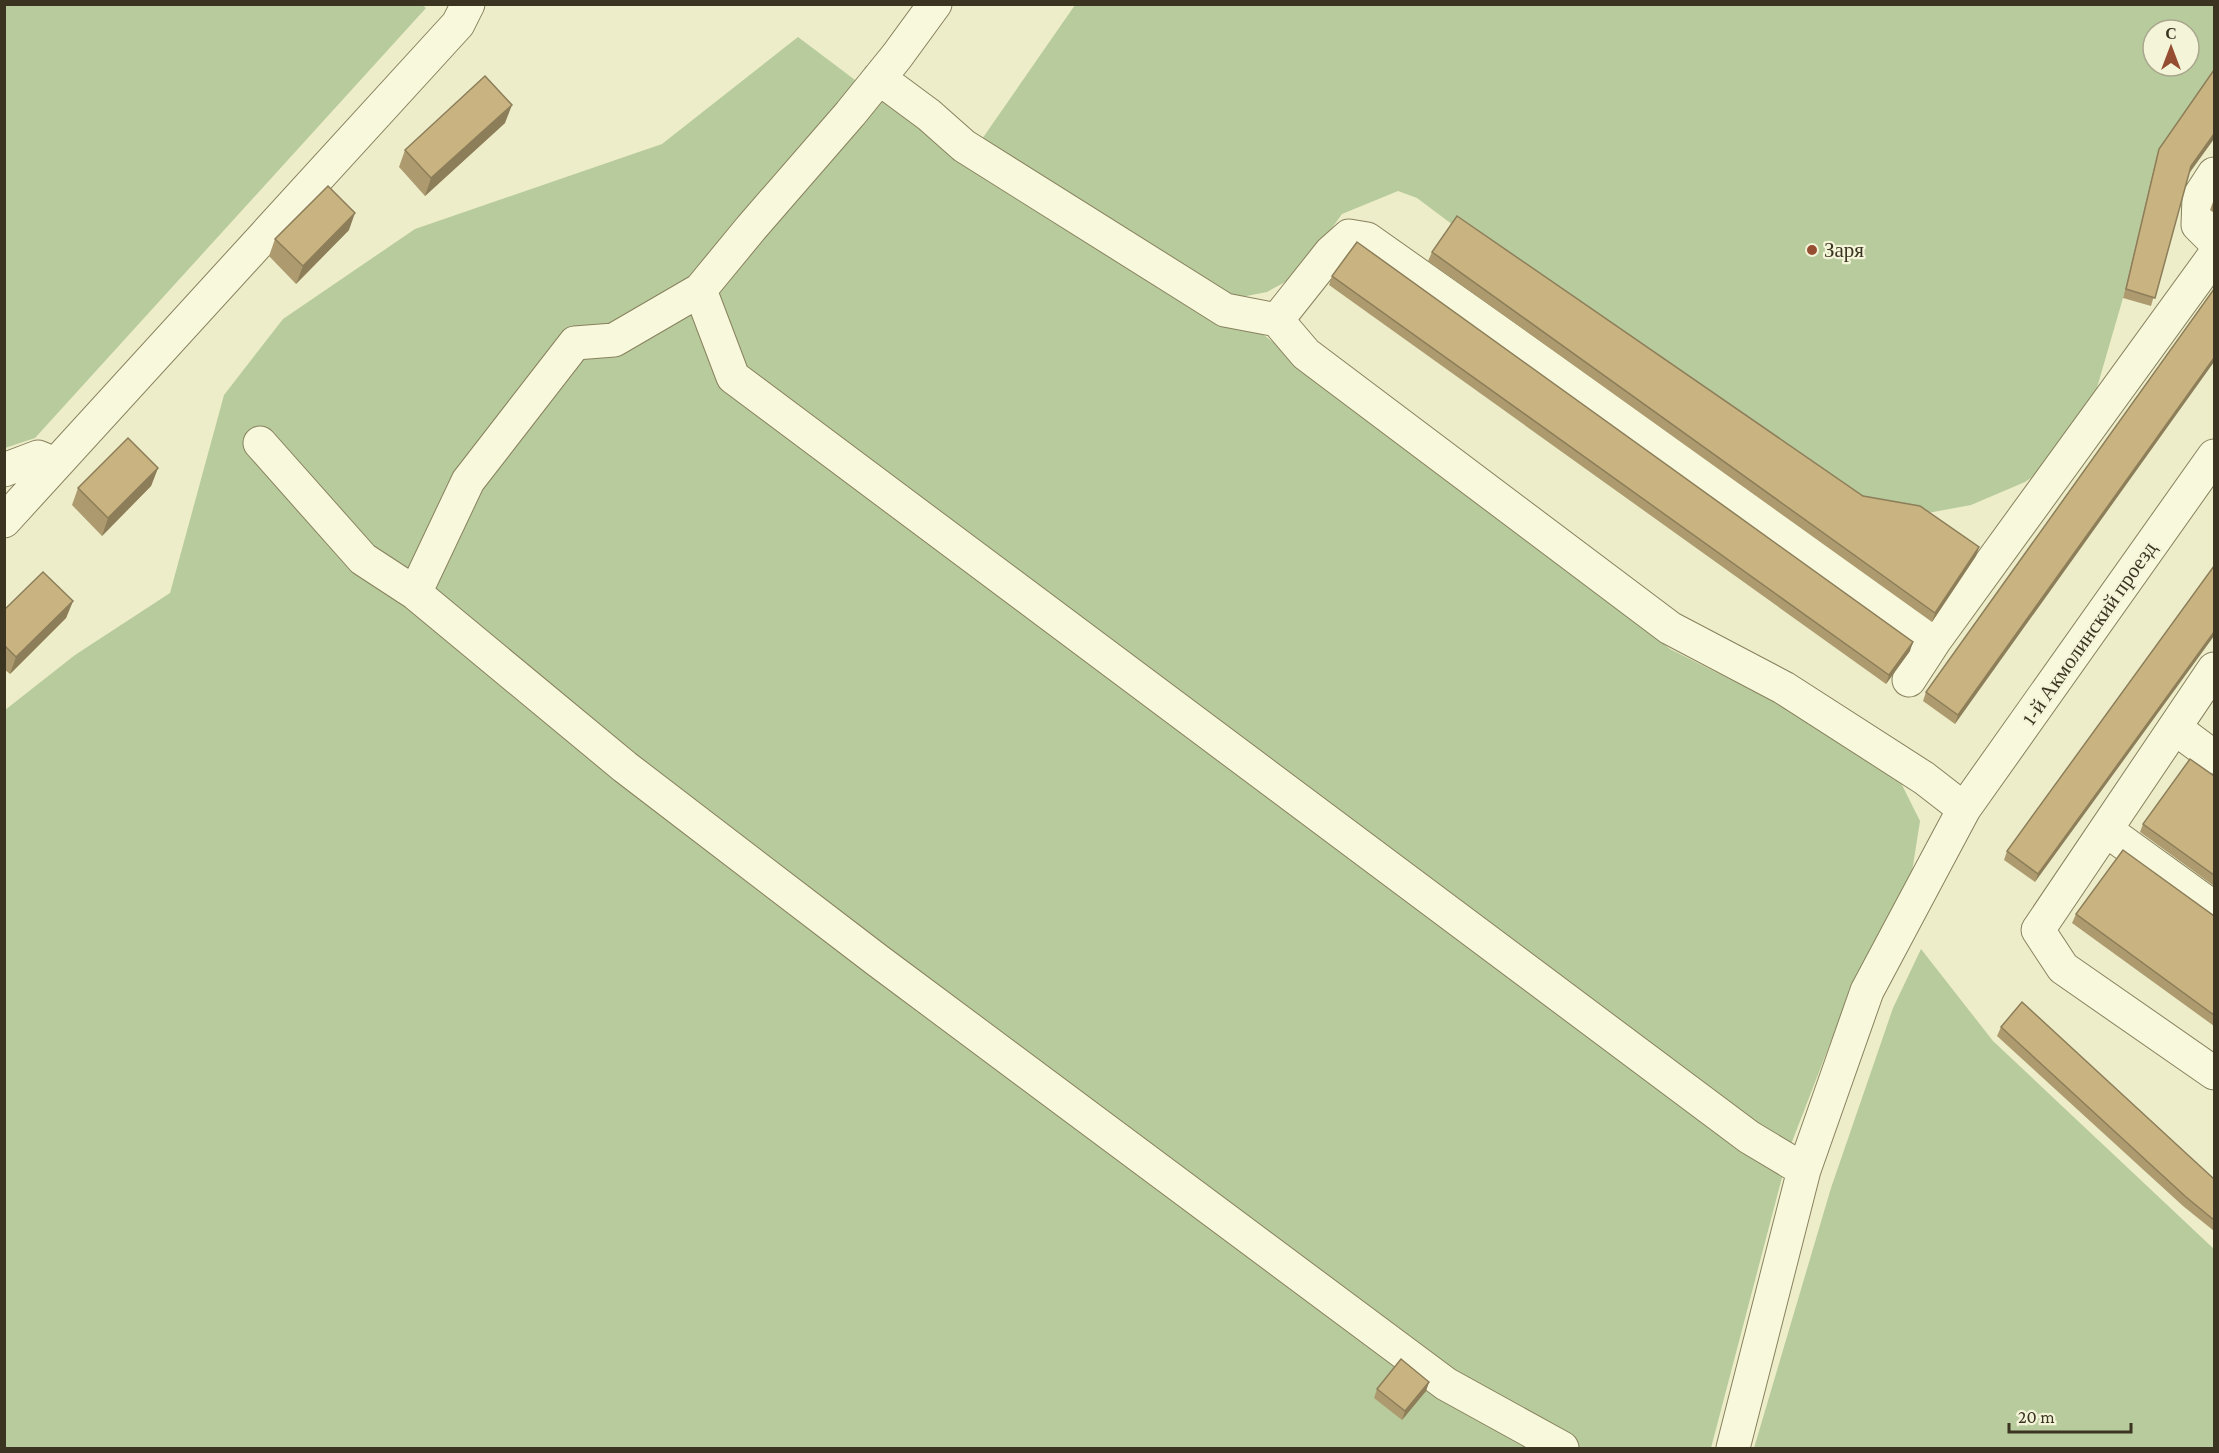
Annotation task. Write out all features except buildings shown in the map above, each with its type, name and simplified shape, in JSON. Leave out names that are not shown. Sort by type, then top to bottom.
[{"type":"street","points":[[4,521],[459,24],[468,4]]},
{"type":"street","points":[[415,593],[468,481],[575,343],[614,340],[700,290],[879,78],[935,4]]},
{"type":"street","points":[[879,78],[929,115],[964,146],[1225,310],[1277,320],[1306,354],[1670,628],[1784,688],[1924,778],[1964,809]]},
{"type":"street","points":[[2214,174],[2199,197],[2198,225],[2214,241]]},
{"type":"street","points":[[1277,320],[1331,252],[1349,236],[1367,239],[1935,640]]},
{"type":"street","points":[[1909,680],[1935,640],[2214,256]]},
{"type":"street","points":[[700,290],[733,377],[1739,1130],[1804,1170]]},
{"type":"street","points":[[260,443],[363,559],[415,593],[625,767],[858,946],[1446,1384],[1562,1449]]},
{"type":"street","name":"1-й Акмолинский проезд","points":[[1733,1449],[1804,1170],[1867,991],[1964,809],[2214,456]]},
{"type":"street","points":[[4,470],[38,457],[55,464]]},
{"type":"street","points":[[2214,669],[2038,930],[2063,968],[2214,1072]]},
{"type":"street","points":[[2175,728],[2214,757]]},
{"type":"street","points":[[2106,830],[2214,908]]},
{"type":"green space","points":[[421,4],[426,8],[35,438],[5,448],[5,5]]},
{"type":"green space","name":"Заря","points":[[1075,5],[2214,5],[2214,74],[2156,158],[2123,298],[2094,398],[2052,463],[2025,482],[1971,505],[1917,515],[1860,505],[1417,198],[1398,191],[1342,214],[1298,275],[1267,292],[1236,298],[982,139]]},
{"type":"green space","points":[[798,37],[940,144],[1260,332],[1670,649],[1785,707],[1901,783],[1920,821],[1912,872],[1855,979],[1790,1147],[1711,1448],[5,1448],[5,710],[75,655],[170,593],[224,395],[283,319],[415,229],[662,144]]},
{"type":"green space","points":[[1921,949],[1993,1041],[2214,1249],[2214,1448],[1754,1448],[1831,1188],[1893,1008]]},
{"type":"place","name":"Заря","points":[[1812,250]]}]
